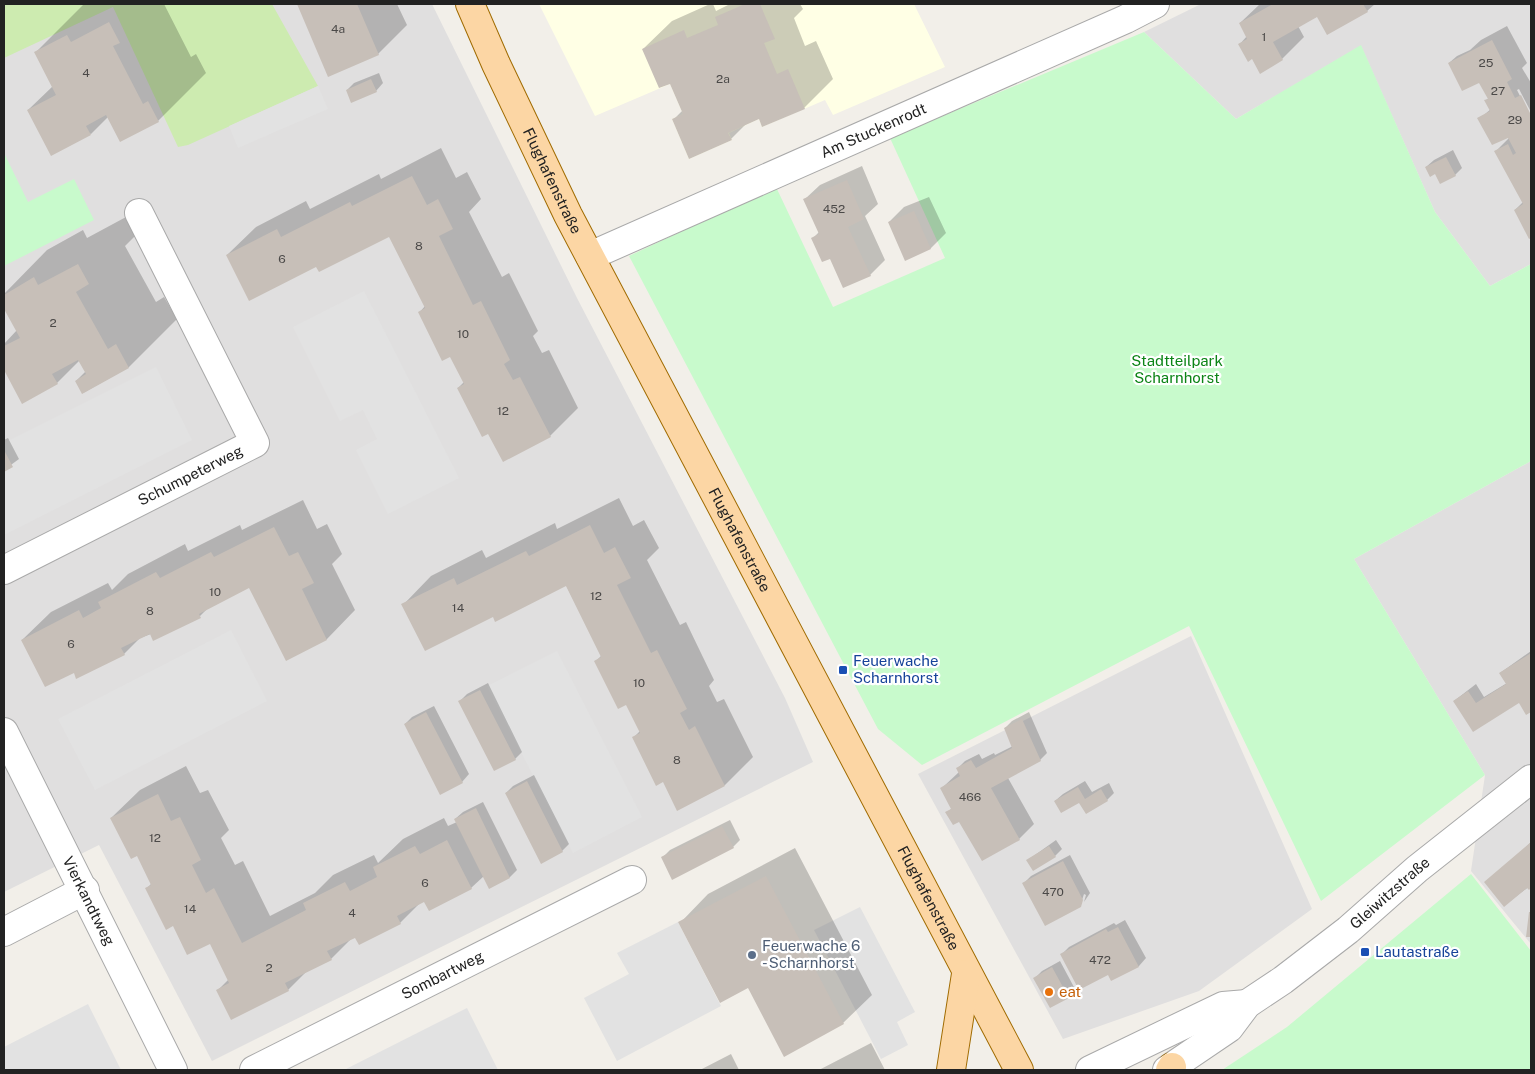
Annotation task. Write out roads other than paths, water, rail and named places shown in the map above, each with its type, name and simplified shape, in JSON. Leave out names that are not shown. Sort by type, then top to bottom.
[{"type":"main road","name":"Flughafenstraße","points":[[470,4],[496,64],[590,256],[966,974],[1019,1070]]},
{"type":"main road","points":[[951,1070],[966,974]]},
{"type":"street","name":"Am Stuckenrodt","points":[[590,256],[1100,31],[1155,4]]},
{"type":"street","name":"Schumpeterweg","points":[[4,570],[255,443],[139,213]]},
{"type":"street","name":"Vierkandtweg","points":[[4,732],[85,890],[173,1070]]},
{"type":"street","name":"Gleiwitzstraße","points":[[1170,1069],[1229,1028],[1247,1004],[1283,980],[1348,930],[1418,869],[1531,779]]},
{"type":"street","name":"Sombartweg","points":[[254,1070],[632,880]]},
{"type":"street","points":[[4,932],[85,890]]},
{"type":"street","name":"Gleiwitzstraße","points":[[1090,1070],[1223,1006],[1247,1004]]},
{"type":"place","name":"Feuerwache Scharnhorst","points":[[843,670]]},
{"type":"place","name":"Lautastraße","points":[[1365,952]]},
{"type":"place","name":"Feuerwache 6 - Scharnhorst","points":[[752,955]]},
{"type":"place","name":"eat","points":[[1049,992]]},
{"type":"park label","name":"Stadtteilpark Scharnhorst","points":[[1177,370]]}]
